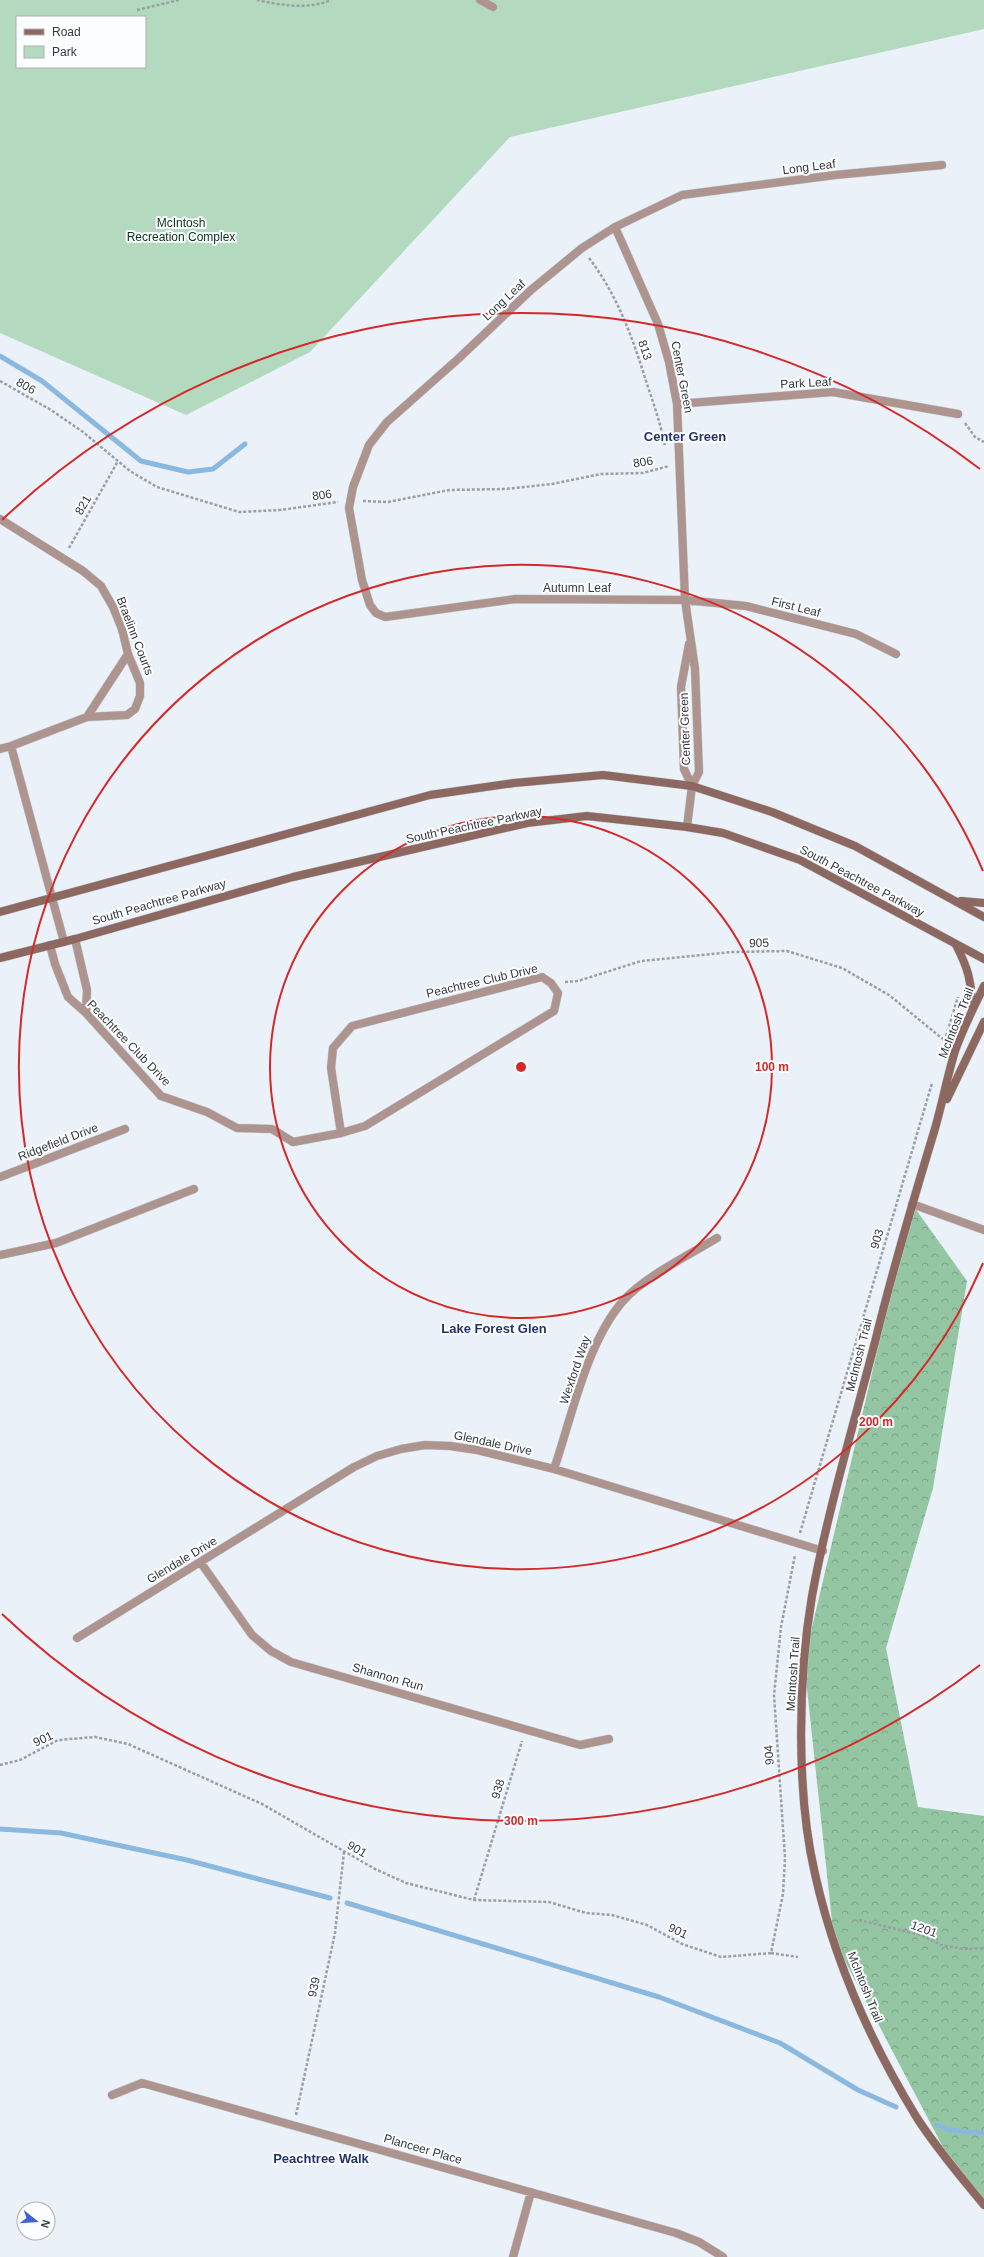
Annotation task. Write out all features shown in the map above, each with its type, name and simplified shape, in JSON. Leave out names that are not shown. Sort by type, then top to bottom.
[{"type":"main road","name":"South Peachtree Parkway","points":[[0,912],[430,795],[514,783],[603,775],[692,786],[772,812],[855,846],[984,917]]},
{"type":"main road","name":"South Peachtree Parkway","points":[[0,958],[75,939],[293,877],[527,823],[587,816],[687,827],[723,833],[800,860],[984,959]]},
{"type":"main road","points":[[954,900],[984,903]]},
{"type":"main road","points":[[955,944],[968,966],[973,990],[970,1015]]},
{"type":"main road","name":"McIntosh Trail","points":[[984,986],[970,1015],[956,1050],[939,1116],[897,1254],[812,1596],[803,1675],[802,1733],[805,1804],[814,1873],[834,1940],[858,2007],[918,2120],[984,2205]]},
{"type":"main road","name":"McIntosh Trail","points":[[939,1116],[983,1025]]},
{"type":"street","points":[[480,0],[493,7]]},
{"type":"street","name":"Long Leaf","points":[[468,606],[385,617],[376,613],[370,605],[362,580],[352,533],[350,500],[353,487],[369,445],[387,422],[458,359],[531,290],[582,248],[615,227],[682,196],[835,175],[942,165]]},
{"type":"street","name":"Center Green","points":[[615,227],[658,324],[669,362],[677,404],[681,465],[685,600],[695,669],[699,772],[692,786]]},
{"type":"street","name":"Park Leaf","points":[[677,404],[833,392],[958,414]]},
{"type":"street","name":"Braelinn Courts","points":[[0,519],[63,558],[101,586],[113,607],[122,630],[128,654],[140,683],[140,696],[135,708],[127,715],[119,717],[87,717],[0,749]]},
{"type":"street","name":"Autumn Leaf","points":[[468,606],[514,599],[685,600]]},
{"type":"street","name":"First Leaf","points":[[685,600],[746,606],[856,634],[896,654]]},
{"type":"street","name":"Center Green","points":[[690,637],[681,687],[684,769],[692,786]]},
{"type":"street","points":[[87,717],[128,654]]},
{"type":"street","points":[[11,746],[64,942]]},
{"type":"street","points":[[687,827],[692,786]]},
{"type":"street","points":[[75,939],[87,990],[86,1013]]},
{"type":"street","name":"Peachtree Club Drive","points":[[50,945],[55,964],[68,997],[86,1013],[161,1096],[207,1112],[237,1128],[272,1130],[293,1142],[341,1133],[365,1126],[554,1011],[558,993],[551,983],[542,977],[352,1026],[333,1048],[331,1068],[341,1133]]},
{"type":"street","name":"Ridgefield Drive","points":[[0,1177],[126,1128]]},
{"type":"street","points":[[0,1255],[56,1243],[194,1189]]},
{"type":"street","points":[[912,1204],[984,1230]]},
{"type":"street","name":"Wexford Way","points":[[554,1469],[596,1341],[609,1320],[624,1300],[646,1281],[717,1238]]},
{"type":"street","name":"Glendale Drive","points":[[77,1638],[201,1563],[354,1467],[377,1456],[401,1449],[425,1445],[450,1446],[554,1469],[823,1551]]},
{"type":"street","name":"Shannon Run","points":[[201,1563],[252,1635],[271,1651],[291,1662],[526,1728],[580,1745],[609,1739]]},
{"type":"street","name":"Planceer Place","points":[[112,2095],[142,2083],[676,2233],[699,2242],[723,2257]]},
{"type":"street","points":[[513,2257],[531,2192]]},
{"type":"path","points":[[137,10],[179,0]]},
{"type":"path","points":[[257,0],[286,6],[325,3],[331,0]]},
{"type":"path","name":"813","points":[[582,248],[604,278],[622,311],[662,432],[666,452]]},
{"type":"path","name":"806","points":[[0,381],[51,410],[84,432],[130,471],[157,487],[239,512],[280,510],[350,500],[388,502],[450,490],[505,489],[601,474],[643,473],[669,466],[681,465]]},
{"type":"path","points":[[958,414],[975,437],[984,442]]},
{"type":"path","points":[[668,459],[669,466]]},
{"type":"path","name":"821","points":[[63,558],[118,461]]},
{"type":"path","name":"905","points":[[551,983],[578,981],[641,961],[732,952],[787,951],[842,968],[889,995],[944,1040]]},
{"type":"path","points":[[942,1048],[960,991]]},
{"type":"path","name":"903","points":[[807,1507],[934,1078]]},
{"type":"path","name":"904","points":[[770,1953],[783,1894],[785,1858],[774,1695],[781,1627],[797,1543],[807,1507]]},
{"type":"path","name":"938","points":[[474,1900],[526,1728]]},
{"type":"path","name":"901","points":[[0,1765],[20,1760],[58,1740],[95,1737],[128,1744],[262,1804],[344,1852],[375,1869],[406,1883],[474,1900],[549,1902],[586,1913],[612,1915],[647,1925],[682,1944],[721,1957],[770,1953]]},
{"type":"path","name":"939","points":[[294,2125],[335,1933],[344,1852]]},
{"type":"path","name":"1201","points":[[859,1920],[921,1935],[941,1945],[964,1949],[984,1948]]},
{"type":"path","points":[[770,1953],[798,1957]]},
{"type":"green space","name":"McIntosh Recreation Complex","points":[[0,0],[984,0],[984,29],[510,137],[310,352],[186,415],[0,333]]},
{"type":"green space","points":[[912,1204],[967,1281],[933,1488],[886,1648],[918,1807],[984,1816],[984,2206],[954,2168],[834,1940],[804,1661]]},
{"type":"waterway","points":[[0,356],[42,381],[141,461],[188,472],[213,469],[245,444]]},
{"type":"waterway","points":[[0,1829],[61,1833],[187,1860],[330,1898]]},
{"type":"waterway","points":[[347,1903],[659,1997],[780,2043],[858,2090],[896,2107]]},
{"type":"waterway","points":[[937,2125],[949,2130],[984,2133]]},
{"type":"district","name":"Center Green","points":[[685,436]]},
{"type":"district","name":"Lake Forest Glen","points":[[494,1328]]},
{"type":"district","name":"Peachtree Walk","points":[[321,2158]]}]
